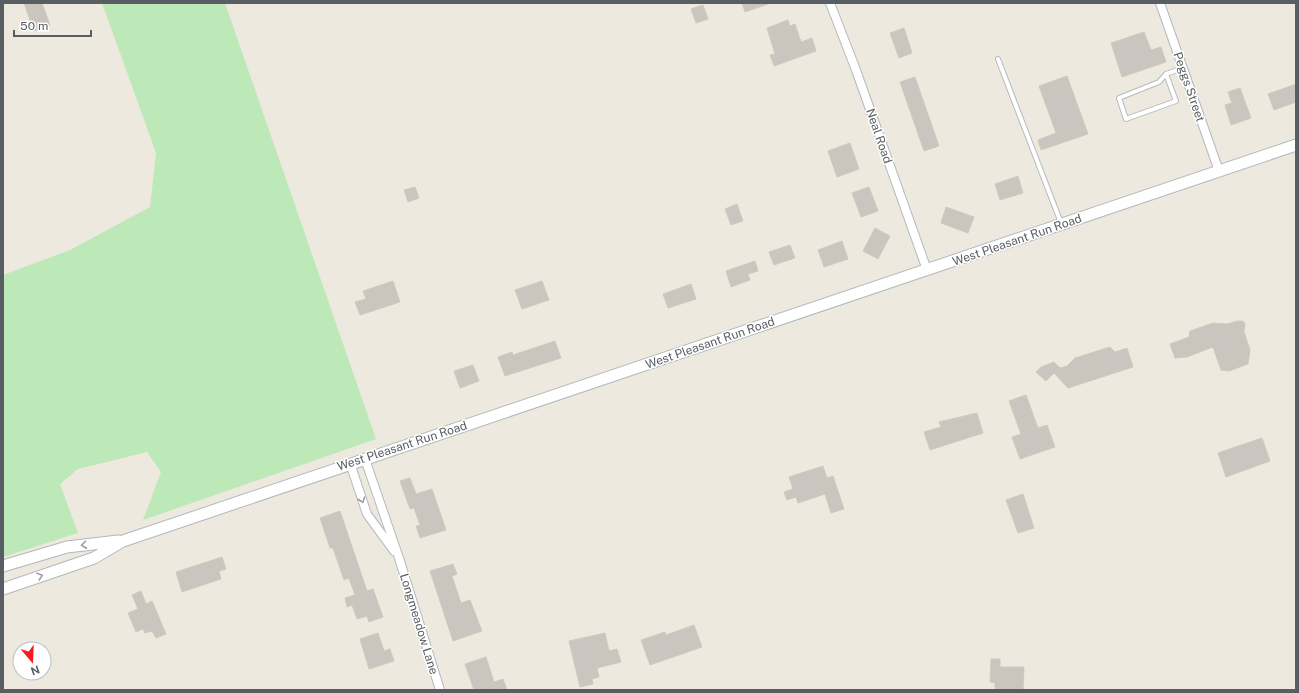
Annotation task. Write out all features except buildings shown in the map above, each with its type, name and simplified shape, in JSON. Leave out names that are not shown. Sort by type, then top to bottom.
[{"type":"main road","name":"West Pleasant Run Road","points":[[3,566],[68,547],[123,540],[1296,145]]},
{"type":"main road","name":"West Pleasant Run Road","points":[[3,589],[94,558],[123,540]]},
{"type":"street","name":"Neal Road","points":[[830,3],[926,270]]},
{"type":"street","name":"Peggs Street","points":[[1160,3],[1218,171]]},
{"type":"street","name":"Longmeadow Lane","points":[[364,459],[399,558],[440,690]]},
{"type":"street","name":"Longmeadow Lane","points":[[350,463],[367,514],[399,558]]},
{"type":"lane","points":[[998,59],[1062,225]]},
{"type":"lane","points":[[1166,74],[1176,100],[1126,119],[1119,98],[1159,82],[1166,74],[1183,68]]},
{"type":"green space","points":[[102,3],[225,3],[376,439],[143,520],[161,472],[147,452],[78,469],[60,484],[78,533],[3,557],[3,275],[70,250],[150,207],[156,153]]}]
